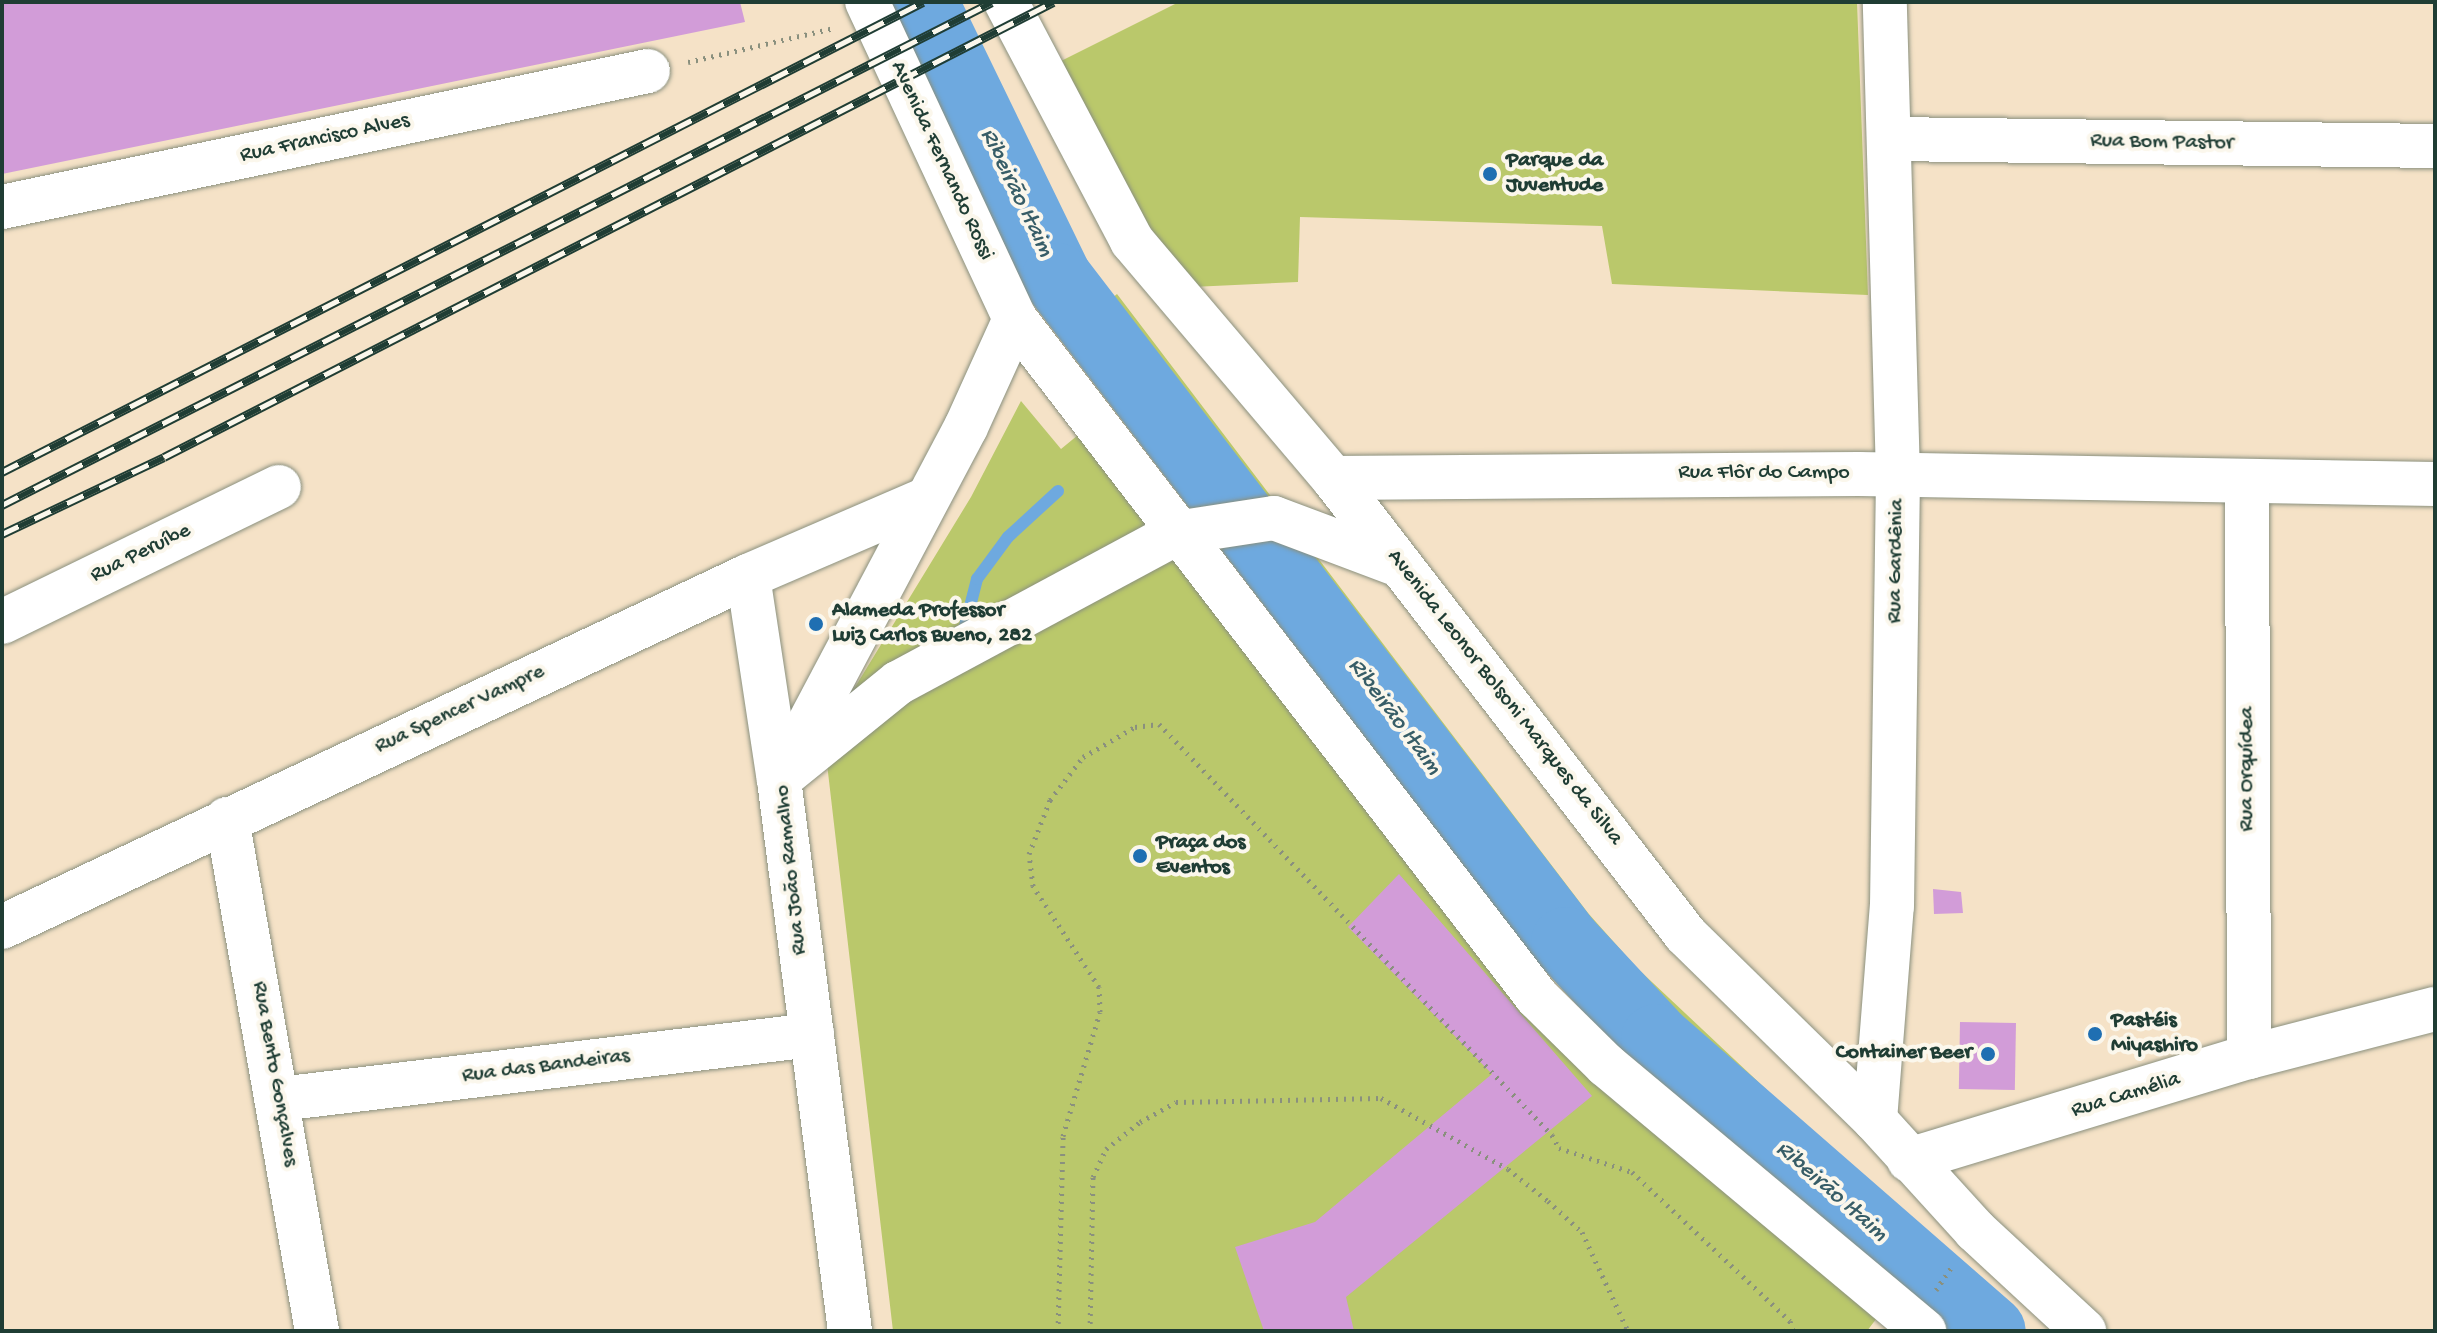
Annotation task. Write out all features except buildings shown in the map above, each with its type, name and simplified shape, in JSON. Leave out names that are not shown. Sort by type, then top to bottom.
[{"type":"street","name":"Avenida Leonor Bolsoni Marques da Silva","points":[[1006,2],[1132,241],[1333,478],[1686,935],[1875,1120],[1975,1230],[2084,1331]]},
{"type":"street","name":"Rua Gardênia","points":[[1875,1120],[1892,906],[1898,476],[1885,2]]},
{"type":"street","name":"Avenida Fernando Rossi","points":[[859,13],[1015,319]]},
{"type":"street","name":"Rua Francisco Alves","points":[[2,207],[648,71]]},
{"type":"street","name":"Rua Bom Pastor","points":[[1889,139],[2435,146]]},
{"type":"street","name":"Rua João Ramalho","points":[[850,1331],[779,780],[922,501],[972,414],[1015,319]]},
{"type":"street","points":[[1015,319],[1196,529],[1537,997],[1606,1065],[1924,1331]]},
{"type":"street","name":"Rua Flôr do Campo","points":[[1333,478],[1898,476],[2435,484]]},
{"type":"street","name":"Rua Orquídea","points":[[2247,481],[2249,1057]]},
{"type":"street","name":"Rua Peruíbe","points":[[2,622],[279,487]]},
{"type":"street","name":"Rua Spencer Vampre","points":[[2,927],[748,576],[922,501]]},
{"type":"street","points":[[779,780],[824,738],[898,683],[1196,529],[1274,518],[1399,565]]},
{"type":"street","points":[[748,576],[779,780]]},
{"type":"street","name":"Rua Bento Gonçalves","points":[[227,819],[280,1099],[317,1331]]},
{"type":"street","name":"Rua Camélia","points":[[1909,1160],[2249,1057],[2435,1009]]},
{"type":"street","name":"Rua das Bandeiras","points":[[280,1099],[812,1035]]},
{"type":"path","points":[[648,71],[859,13]]},
{"type":"path","points":[[1058,1331],[1063,1136],[1100,1012],[1099,987],[1033,886],[1029,854],[1050,800],[1083,757],[1135,727],[1159,724],[1552,1135],[1559,1148],[1632,1172],[1790,1321],[1793,1331]]},
{"type":"path","points":[[1090,1331],[1093,1177],[1106,1149],[1140,1122],[1176,1102],[1381,1098],[1433,1123],[1508,1169],[1582,1232],[1628,1331]]},
{"type":"green space","name":"Parque da Juventude","points":[[1179,2],[1857,2],[1868,295],[1612,284],[1602,226],[1300,217],[1298,282],[1192,287],[1133,203],[1061,61]]},
{"type":"green space","points":[[1117,294],[1588,913],[1636,967],[1950,1262],[1939,1273],[1625,986],[1588,946],[1107,302]]},
{"type":"green space","name":"Praça dos Eventos","points":[[1021,401],[1061,449],[1111,408],[1529,975],[1892,1298],[1867,1331],[893,1331],[824,738],[971,497]]},
{"type":"waterway","name":"Ribeirão Itaim","points":[[923,2],[1057,278],[1566,942],[1656,1039],[1991,1331]]},
{"type":"waterway","points":[[963,634],[977,579],[1008,537],[1058,491]]},
{"type":"railway","points":[[2,472],[923,2]]},
{"type":"railway","points":[[2,505],[992,2]]},
{"type":"railway","points":[[2,534],[164,457],[1053,2]]},
{"type":"place","name":"Parque da Juventude","points":[[1490,174]]},
{"type":"place","name":"Alameda Professor Luiz Carlos Bueno, 282","points":[[816,624]]},
{"type":"place","name":"Praça dos Eventos","points":[[1140,856]]},
{"type":"place","name":"Pastéis Miyashiro","points":[[2095,1034]]},
{"type":"place","name":"Container Beer","points":[[1988,1054]]}]
